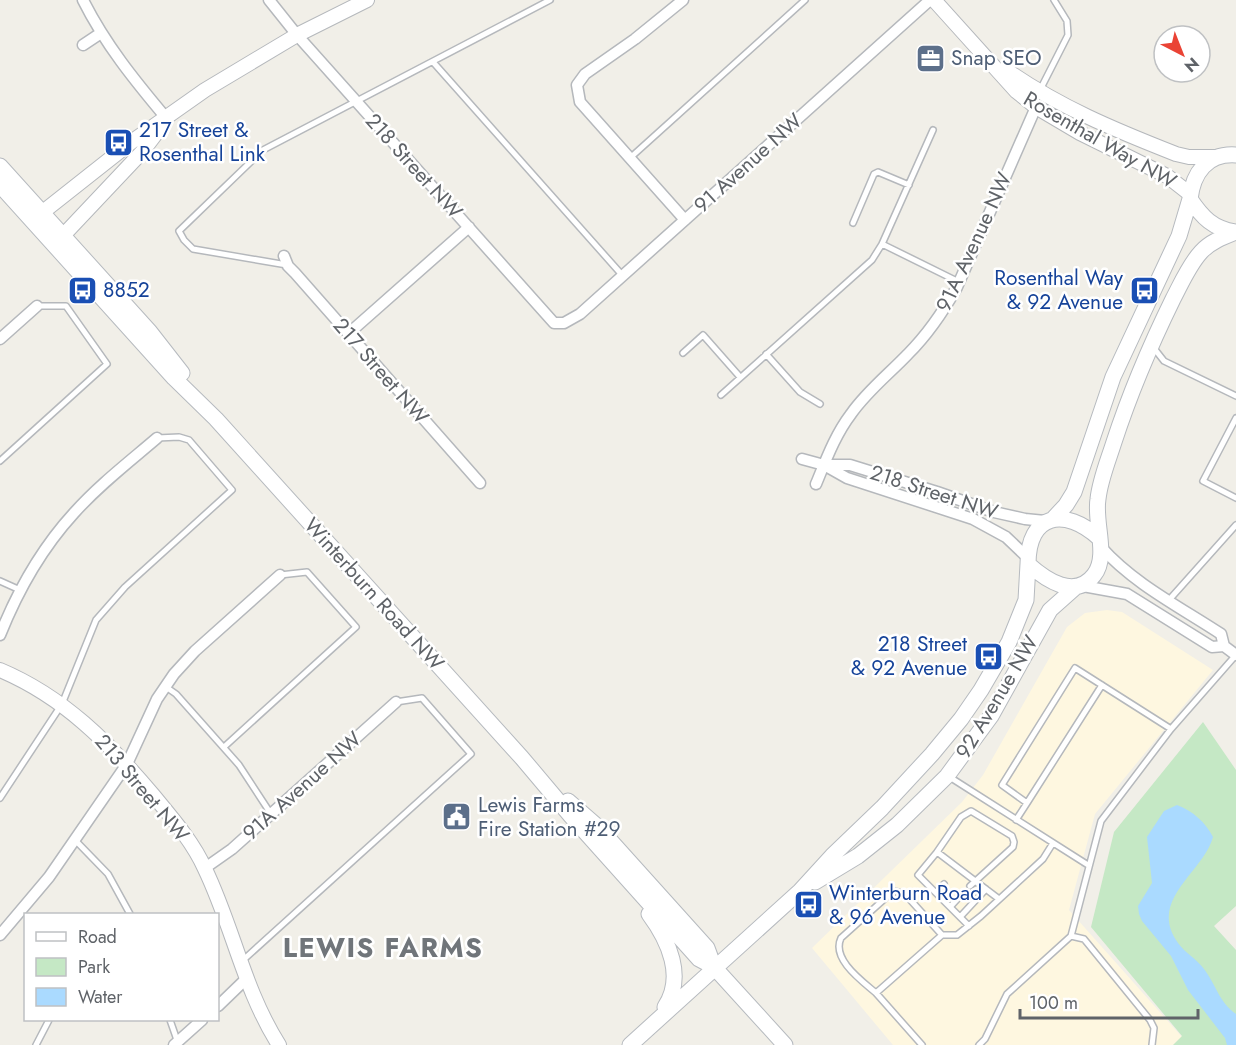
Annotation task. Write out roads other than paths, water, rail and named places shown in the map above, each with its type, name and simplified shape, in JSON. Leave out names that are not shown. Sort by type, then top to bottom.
[{"type":"main road","name":"92 Avenue NW","points":[[630,1045],[800,891],[832,856],[902,788],[968,709],[1009,642],[1023,613],[1031,539],[1066,505],[1074,492],[1113,377],[1179,236],[1196,175],[1204,165],[1228,154]]},
{"type":"main road","name":"Winterburn Road NW","points":[[0,166],[37,217],[174,378],[216,419],[532,769],[570,815],[699,959],[714,967],[785,1045]]},
{"type":"main road","name":"Winterburn Road NW","points":[[0,185],[37,217]]},
{"type":"main road","name":"92 Avenue NW","points":[[1190,197],[1213,225],[1224,231],[1236,232]]},
{"type":"main road","name":"92 Avenue NW","points":[[800,891],[858,856],[897,825],[947,776],[991,716],[1050,610],[1093,577],[1099,568],[1102,558],[1098,499],[1102,480],[1120,422],[1151,345],[1198,255],[1214,242],[1236,232]]},
{"type":"main road","points":[[1049,520],[1069,520],[1077,523],[1088,528],[1100,542]]},
{"type":"main road","points":[[1028,561],[1048,580],[1067,587],[1080,586]]},
{"type":"main road","name":"Winterburn Road NW","points":[[532,769],[599,828],[707,948],[714,967]]},
{"type":"main road","points":[[624,875],[655,922],[673,964],[675,987],[657,1020]]},
{"type":"street","points":[[83,0],[128,72],[167,118]]},
{"type":"street","name":"218 Street NW","points":[[269,0],[297,35],[547,317],[554,323],[564,322]]},
{"type":"street","points":[[37,217],[134,140],[205,90],[297,35],[367,0]]},
{"type":"street","points":[[683,0],[635,39],[585,74],[577,85],[580,102],[685,220]]},
{"type":"street","name":"Rosenthal Way NW","points":[[932,0],[988,58],[1016,91],[1036,107],[1080,133],[1167,176],[1190,197]]},
{"type":"street","name":"91 Avenue NW","points":[[564,322],[580,315],[932,0]]},
{"type":"street","points":[[83,45],[102,33]]},
{"type":"street","name":"Rosenthal Way NW","points":[[988,58],[1039,92],[1100,124],[1176,154],[1189,157],[1228,154]]},
{"type":"street","name":"91A Avenue NW","points":[[816,484],[838,435],[850,415],[907,356],[946,306],[959,282],[1036,107]]},
{"type":"street","points":[[59,241],[142,152],[167,118]]},
{"type":"street","points":[[348,334],[469,227]]},
{"type":"street","name":"217 Street NW","points":[[286,261],[480,483]]},
{"type":"street","points":[[0,339],[37,306]]},
{"type":"street","points":[[0,635],[20,590],[50,542],[74,512],[157,438]]},
{"type":"street","name":"218 Street NW","points":[[802,459],[824,465],[848,478],[973,519],[1006,537],[1028,561]]},
{"type":"street","name":"218 Street NW","points":[[824,465],[850,465],[994,512],[1025,519],[1049,520]]},
{"type":"street","points":[[1100,542],[1124,571],[1221,634],[1224,646],[1236,655]]},
{"type":"street","points":[[0,935],[49,877],[127,764],[165,686],[195,651],[280,575]]},
{"type":"street","points":[[1080,586],[1127,594],[1212,647],[1224,646]]},
{"type":"street","name":"213 Street NW","points":[[0,670],[24,681],[62,704],[101,737],[172,818],[205,868],[246,980],[279,1045]]},
{"type":"street","name":"91A Avenue NW","points":[[205,868],[232,849],[396,702]]},
{"type":"street","points":[[219,1005],[246,980]]},
{"type":"street","points":[[176,1043],[201,1021]]},
{"type":"lane","points":[[286,261],[193,249],[179,231],[263,150],[550,0]]},
{"type":"lane","points":[[630,158],[805,0]]},
{"type":"lane","points":[[1039,92],[1068,35],[1067,21],[1054,0]]},
{"type":"lane","points":[[433,62],[623,276]]},
{"type":"lane","points":[[721,395],[872,260],[882,244],[933,130]]},
{"type":"lane","points":[[853,223],[874,174],[878,172],[909,185]]},
{"type":"lane","points":[[882,244],[959,282]]},
{"type":"lane","points":[[0,461],[107,364],[66,306],[37,306]]},
{"type":"lane","points":[[683,353],[703,335],[740,377]]},
{"type":"lane","points":[[1151,345],[1164,361],[1236,396]]},
{"type":"lane","points":[[766,354],[800,392],[820,405]]},
{"type":"lane","points":[[1236,418],[1203,482],[1236,497]]},
{"type":"lane","points":[[0,798],[62,704],[96,620],[125,587],[232,490],[189,440],[179,437],[157,438]]},
{"type":"lane","points":[[1169,600],[1236,525]]},
{"type":"lane","points":[[224,747],[356,627],[307,572],[280,575]]},
{"type":"lane","points":[[0,581],[20,590]]},
{"type":"lane","points":[[980,1045],[985,1040],[1007,994],[1071,936],[1101,821],[1171,729],[1236,655]]},
{"type":"lane","points":[[1027,803],[1002,785],[1075,668],[1171,729]]},
{"type":"lane","points":[[1016,820],[1102,685]]},
{"type":"lane","points":[[165,686],[176,694],[239,765],[271,814]]},
{"type":"lane","points":[[240,963],[471,754],[422,698],[396,702]]},
{"type":"lane","points":[[947,776],[1088,865]]},
{"type":"lane","points":[[969,926],[918,875],[937,852],[960,817],[971,812],[1012,836],[1014,842],[1013,847],[970,886]]},
{"type":"lane","points":[[75,840],[108,874],[129,913]]},
{"type":"lane","points":[[876,993],[942,935],[957,935],[969,926],[1042,859],[1053,843]]},
{"type":"lane","points":[[937,852],[999,899]]},
{"type":"lane","points":[[951,874],[957,868]]},
{"type":"lane","points":[[936,894],[944,884]]},
{"type":"lane","points":[[960,917],[986,889]]},
{"type":"lane","points":[[922,1045],[843,960],[838,951],[838,944],[841,938],[895,891],[905,894],[942,935]]},
{"type":"lane","points":[[950,907],[961,895]]},
{"type":"lane","points":[[1071,936],[1084,939],[1150,1020],[1154,1028],[1152,1045]]},
{"type":"lane","points":[[36,1045],[48,1021]]},
{"type":"lane","points":[[170,1021],[176,1043]]},
{"type":"water","points":[[1177,805],[1198,818],[1213,837],[1199,863],[1173,900],[1169,913],[1170,928],[1178,943],[1201,965],[1222,999],[1236,1014],[1236,1045],[1227,1045],[1225,1038],[1188,990],[1171,956],[1142,921],[1139,914],[1138,906],[1152,883],[1147,837],[1164,811]]},
{"type":"place","name":"Snap SEO","points":[[930,58]]},
{"type":"place","name":"217 Street & Rosenthal Link","points":[[118,142]]},
{"type":"place","name":"8852","points":[[82,290]]},
{"type":"place","name":"Rosenthal Way & 92 Avenue","points":[[1144,290]]},
{"type":"place","name":"218 Street & 92 Avenue","points":[[988,656]]},
{"type":"place","name":"Lewis Farms Fire Station #29","points":[[457,817]]},
{"type":"place","name":"Winterburn Road & 96 Avenue","points":[[808,905]]},
{"type":"district","name":"LEWIS FARMS","points":[[383,948]]}]
